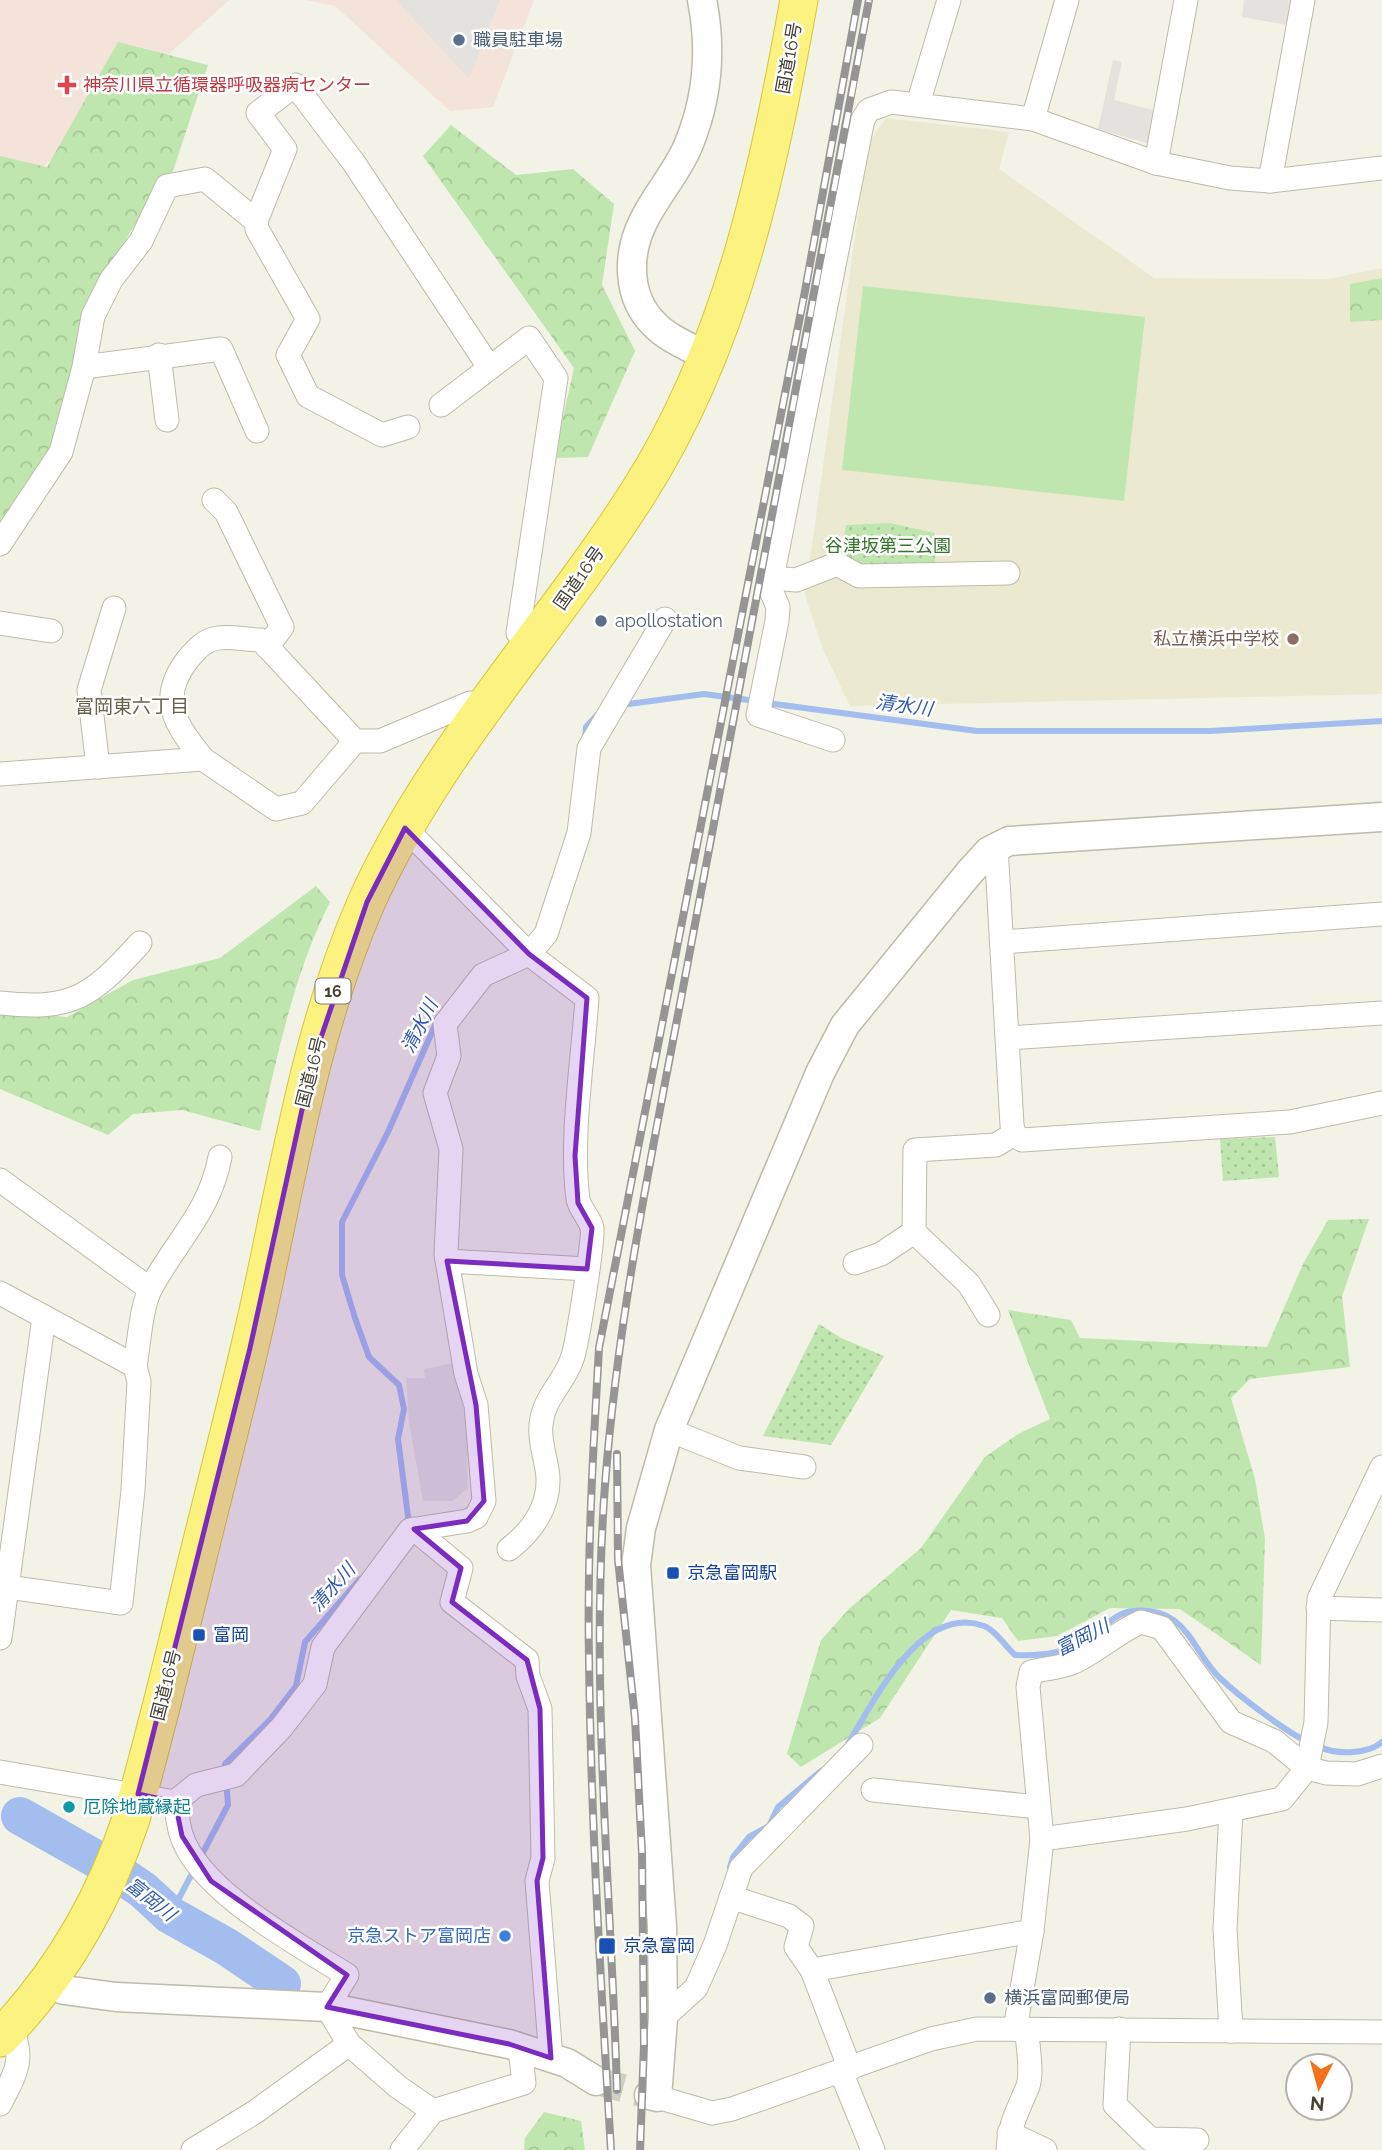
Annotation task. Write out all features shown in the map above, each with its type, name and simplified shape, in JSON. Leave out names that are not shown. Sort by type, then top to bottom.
[{"type":"highway","name":"国道16号","points":[[6,2032],[47,1982],[86,1923],[118,1857],[138,1794],[250,1348],[312,1064],[336,981],[363,913],[405,828],[484,710],[640,491],[708,356],[735,284],[757,204],[779,111],[799,0]]},
{"type":"street","points":[[702,0],[709,36],[707,77],[700,113],[687,148],[643,222],[632,256],[631,281],[639,305],[654,324],[708,356]]},
{"type":"street","points":[[918,104],[949,0]]},
{"type":"street","points":[[1033,119],[1067,0]]},
{"type":"street","points":[[1156,163],[1186,0]]},
{"type":"street","points":[[1270,181],[1303,0]]},
{"type":"street","points":[[408,427],[382,435],[308,396],[288,355],[308,319],[257,229],[256,221],[285,149],[258,113],[295,86],[354,163],[489,367]]},
{"type":"street","points":[[833,740],[758,715],[769,673],[777,621],[778,607],[770,588],[863,119],[869,110],[891,102],[1033,119],[1156,163],[1230,178],[1270,181],[1382,168]]},
{"type":"street","points":[[0,544],[61,452],[84,367],[93,316],[111,279],[141,241],[167,186],[205,179],[256,221]]},
{"type":"street","points":[[442,405],[529,338],[556,378],[518,633],[531,647]]},
{"type":"street","points":[[84,367],[159,355],[221,349],[257,431]]},
{"type":"street","points":[[159,355],[167,421]]},
{"type":"street","points":[[214,500],[226,512],[282,627],[267,647]]},
{"type":"street","points":[[772,578],[796,580],[836,565],[859,576],[1008,573]]},
{"type":"street","points":[[98,767],[89,690],[114,608]]},
{"type":"street","points":[[176,1802],[196,1785],[236,1774],[282,1727],[315,1684],[323,1647],[410,1530],[467,1521],[476,1517],[484,1501],[476,1405],[466,1374],[447,1261],[451,1149],[435,1093],[449,1056],[445,1024],[483,975],[529,954],[546,934],[579,833],[589,748],[665,619]]},
{"type":"street","points":[[0,623],[51,631]]},
{"type":"street","points":[[355,741],[302,803],[276,809],[203,759],[180,730],[173,710],[172,687],[200,644],[219,638],[261,640],[355,741],[380,741],[470,703],[484,710]]},
{"type":"street","points":[[0,774],[203,759]]},
{"type":"street","points":[[1382,817],[1009,841],[996,846],[917,933],[845,1025],[820,1073],[669,1430],[641,1528],[636,1565],[662,1926],[663,2018],[653,2096],[712,2113],[732,2109],[931,2039],[977,2029],[1382,2032]]},
{"type":"street","points":[[405,828],[529,954],[587,998],[575,1156],[578,1203],[592,1228],[587,1269],[572,1360],[548,1398],[541,1424],[548,1477],[547,1495],[538,1518],[526,1535],[509,1549]]},
{"type":"street","points":[[996,846],[1014,1134],[1022,1140],[1290,1122],[1382,1103]]},
{"type":"street","points":[[1002,942],[1382,914]]},
{"type":"street","points":[[0,1003],[29,1006],[74,1002],[114,972],[141,943]]},
{"type":"street","points":[[1008,1038],[1382,1013]]},
{"type":"street","points":[[988,1315],[970,1284],[914,1232],[915,1150],[996,1145],[1014,1134]]},
{"type":"street","points":[[3,1587],[121,1603],[134,1476],[139,1382],[135,1366],[150,1289],[206,1204],[220,1157]]},
{"type":"street","points":[[0,1180],[150,1289]]},
{"type":"street","points":[[855,1264],[881,1254],[914,1232]]},
{"type":"street","points":[[447,1261],[587,1269]]},
{"type":"street","points":[[0,1293],[135,1366]]},
{"type":"street","points":[[0,1638],[3,1587],[44,1317]]},
{"type":"street","points":[[669,1430],[739,1458],[804,1467]]},
{"type":"street","points":[[1042,1839],[1231,1810],[1282,1799],[1307,1768],[1316,1722],[1319,1599],[1382,1467]]},
{"type":"street","points":[[414,1529],[461,1568],[452,1602],[527,1660],[527,1676],[540,1709],[543,1858],[537,1881],[551,2058]]},
{"type":"street","points":[[1318,1608],[1382,1610]]},
{"type":"street","points":[[1045,2150],[1009,2141],[1020,2099],[1029,2084],[1021,2029],[1042,1839],[1028,1687],[1031,1672],[1059,1668],[1078,1661],[1124,1629],[1141,1622],[1162,1628],[1231,1722],[1274,1741],[1307,1768],[1326,1773],[1357,1774],[1382,1766]]},
{"type":"street","points":[[663,2018],[696,1988],[741,1868],[861,1745]]},
{"type":"street","points":[[0,1772],[176,1802]]},
{"type":"street","points":[[873,1790],[1038,1807]]},
{"type":"street","points":[[176,1802],[181,1836],[211,1881],[270,1926],[347,1975],[327,2007]]},
{"type":"street","points":[[1231,1810],[1225,1929],[1231,2031]]},
{"type":"street","points":[[732,1897],[789,1916],[802,1926],[796,1947],[812,1970],[873,2150]]},
{"type":"street","points":[[812,1970],[1032,1931]]},
{"type":"street","points":[[47,1982],[64,1990],[116,1997],[186,1998],[327,2007],[520,2048],[568,2063],[596,2081]]},
{"type":"street","points":[[327,2007],[349,2044],[398,2087],[432,2111]]},
{"type":"street","points":[[1119,2029],[1115,2105],[1150,2139],[1197,2140]]},
{"type":"street","points":[[0,2104],[19,2065],[19,2044],[6,2032]]},
{"type":"street","points":[[193,2150],[255,2112],[349,2044]]},
{"type":"street","points":[[402,2150],[432,2111],[524,2083],[520,2048]]},
{"type":"highlighted area","points":[[405,828],[529,954],[587,998],[575,1156],[578,1203],[592,1228],[587,1269],[447,1261],[476,1405],[484,1501],[467,1521],[414,1529],[461,1568],[452,1602],[527,1660],[540,1709],[543,1858],[537,1881],[551,2058],[509,2044],[327,2007],[347,1975],[211,1881],[182,1836],[175,1802],[138,1794],[250,1348],[312,1064],[367,902]]},
{"type":"shaded area","name":"神奈川県立循環器呼吸器病センター","points":[[0,0],[229,0],[33,176],[0,169]]},
{"type":"shaded area","name":"神奈川県立循環器呼吸器病センター","points":[[306,0],[534,0],[493,107],[450,111],[335,6]]},
{"type":"shaded area","name":"職員駐車場","points":[[396,0],[500,0],[469,79]]},
{"type":"shaded area","points":[[1244,0],[1291,0],[1287,25],[1242,17]]},
{"type":"shaded area","points":[[1113,60],[1122,62],[1114,100],[1157,111],[1153,145],[1098,129]]},
{"type":"shaded area","points":[[886,118],[1009,132],[999,169],[1154,278],[1328,279],[1382,268],[1382,694],[850,706],[822,647],[805,595],[868,144]]},
{"type":"shaded area","points":[[454,1363],[466,1419],[468,1488],[452,1501],[423,1501],[409,1422],[406,1378],[425,1378],[424,1369]]},
{"type":"green space","points":[[118,42],[208,65],[171,177],[131,231],[84,311],[56,449],[0,529],[0,156],[47,167]]},
{"type":"green space","points":[[451,125],[516,175],[573,169],[614,204],[602,285],[635,351],[588,457],[554,458],[574,368],[423,156]]},
{"type":"green space","points":[[1382,278],[1382,320],[1350,322],[1350,284]]},
{"type":"green space","points":[[863,286],[1145,317],[1124,501],[842,470]]},
{"type":"green space","name":"谷津坂第三公園","points":[[890,523],[935,533],[935,568],[864,568],[841,556],[846,525]]},
{"type":"green space","points":[[316,886],[330,902],[317,929],[297,985],[260,1131],[182,1110],[133,1114],[108,1135],[0,1089],[0,1011],[67,1017],[133,980],[220,958]]},
{"type":"green space","points":[[1275,1137],[1279,1177],[1223,1181],[1220,1139]]},
{"type":"green space","points":[[1369,1219],[1342,1296],[1350,1367],[1250,1379],[1231,1398],[1255,1479],[1265,1539],[1261,1665],[1180,1609],[1110,1608],[1057,1636],[1018,1641],[1002,1618],[951,1610],[880,1718],[801,1767],[787,1754],[821,1640],[850,1608],[921,1548],[985,1457],[1018,1434],[1050,1419],[1008,1310],[1071,1320],[1080,1338],[1267,1347],[1303,1264],[1328,1220]]},
{"type":"green space","points":[[819,1324],[841,1338],[884,1356],[831,1445],[763,1436]]},
{"type":"green space","points":[[544,2112],[581,2121],[585,2150],[524,2150],[525,2138]]},
{"type":"waterway","name":"清水川","points":[[621,705],[704,694],[756,701]]},
{"type":"waterway","name":"清水川","points":[[767,703],[977,731],[1210,731],[1382,721]]},
{"type":"waterway","name":"清水川","points":[[585,739],[586,727],[597,715]]},
{"type":"waterway","name":"清水川","points":[[409,1524],[398,1439],[404,1409],[399,1385],[369,1357],[355,1318],[342,1275],[342,1222],[388,1132],[436,1023]]},
{"type":"waterway","name":"清水川","points":[[200,1858],[228,1805],[225,1764],[269,1721],[296,1686],[305,1642],[360,1579]]},
{"type":"waterway","name":"富岡川","points":[[848,1744],[871,1704],[902,1660],[920,1642],[940,1629],[961,1623],[984,1626],[996,1634],[1015,1655],[1043,1654],[1078,1644],[1114,1618],[1132,1611],[1151,1611],[1177,1622],[1221,1679],[1263,1713],[1308,1742]]},
{"type":"waterway","name":"富岡川","points":[[1318,1746],[1333,1751],[1351,1752],[1368,1749],[1382,1742]]},
{"type":"waterway","name":"富岡川","points":[[730,1867],[733,1857],[749,1837],[769,1826],[778,1807],[821,1771]]},
{"type":"waterway","name":"富岡川","points":[[20,1816],[103,1863],[143,1890],[170,1915],[227,1947],[282,1984]]},
{"type":"waterway","name":"清水川","points":[[170,1915],[195,1868]]},
{"type":"tunnel","points":[[596,2081],[649,2095]]},
{"type":"railway","points":[[611,2150],[594,1843],[589,1659],[590,1542],[599,1348],[805,291],[858,0]]},
{"type":"railway","points":[[617,2090],[603,1787],[600,1636],[601,1560],[611,1416],[630,1279],[654,1143],[869,0]]},
{"type":"railway","points":[[617,1454],[618,1559],[635,1718],[642,1853],[644,2045],[640,2150]]},
{"type":"place","name":"職員駐車場","points":[[459,40]]},
{"type":"place","name":"神奈川県立循環器呼吸器病センター","points":[[67,85]]},
{"type":"place","name":"apollostation","points":[[601,621]]},
{"type":"place","name":"私立横浜中学校","points":[[1293,639]]},
{"type":"place","name":"京急富岡駅","points":[[673,1573]]},
{"type":"place","name":"富岡","points":[[199,1635]]},
{"type":"place","name":"厄除地蔵縁起","points":[[69,1807]]},
{"type":"place","name":"京急ストア富岡店","points":[[505,1936]]},
{"type":"place","name":"京急富岡","points":[[607,1946]]},
{"type":"place","name":"横浜富岡郵便局","points":[[990,1998]]},
{"type":"district","name":"富岡東六丁目","points":[[132,706]]}]
